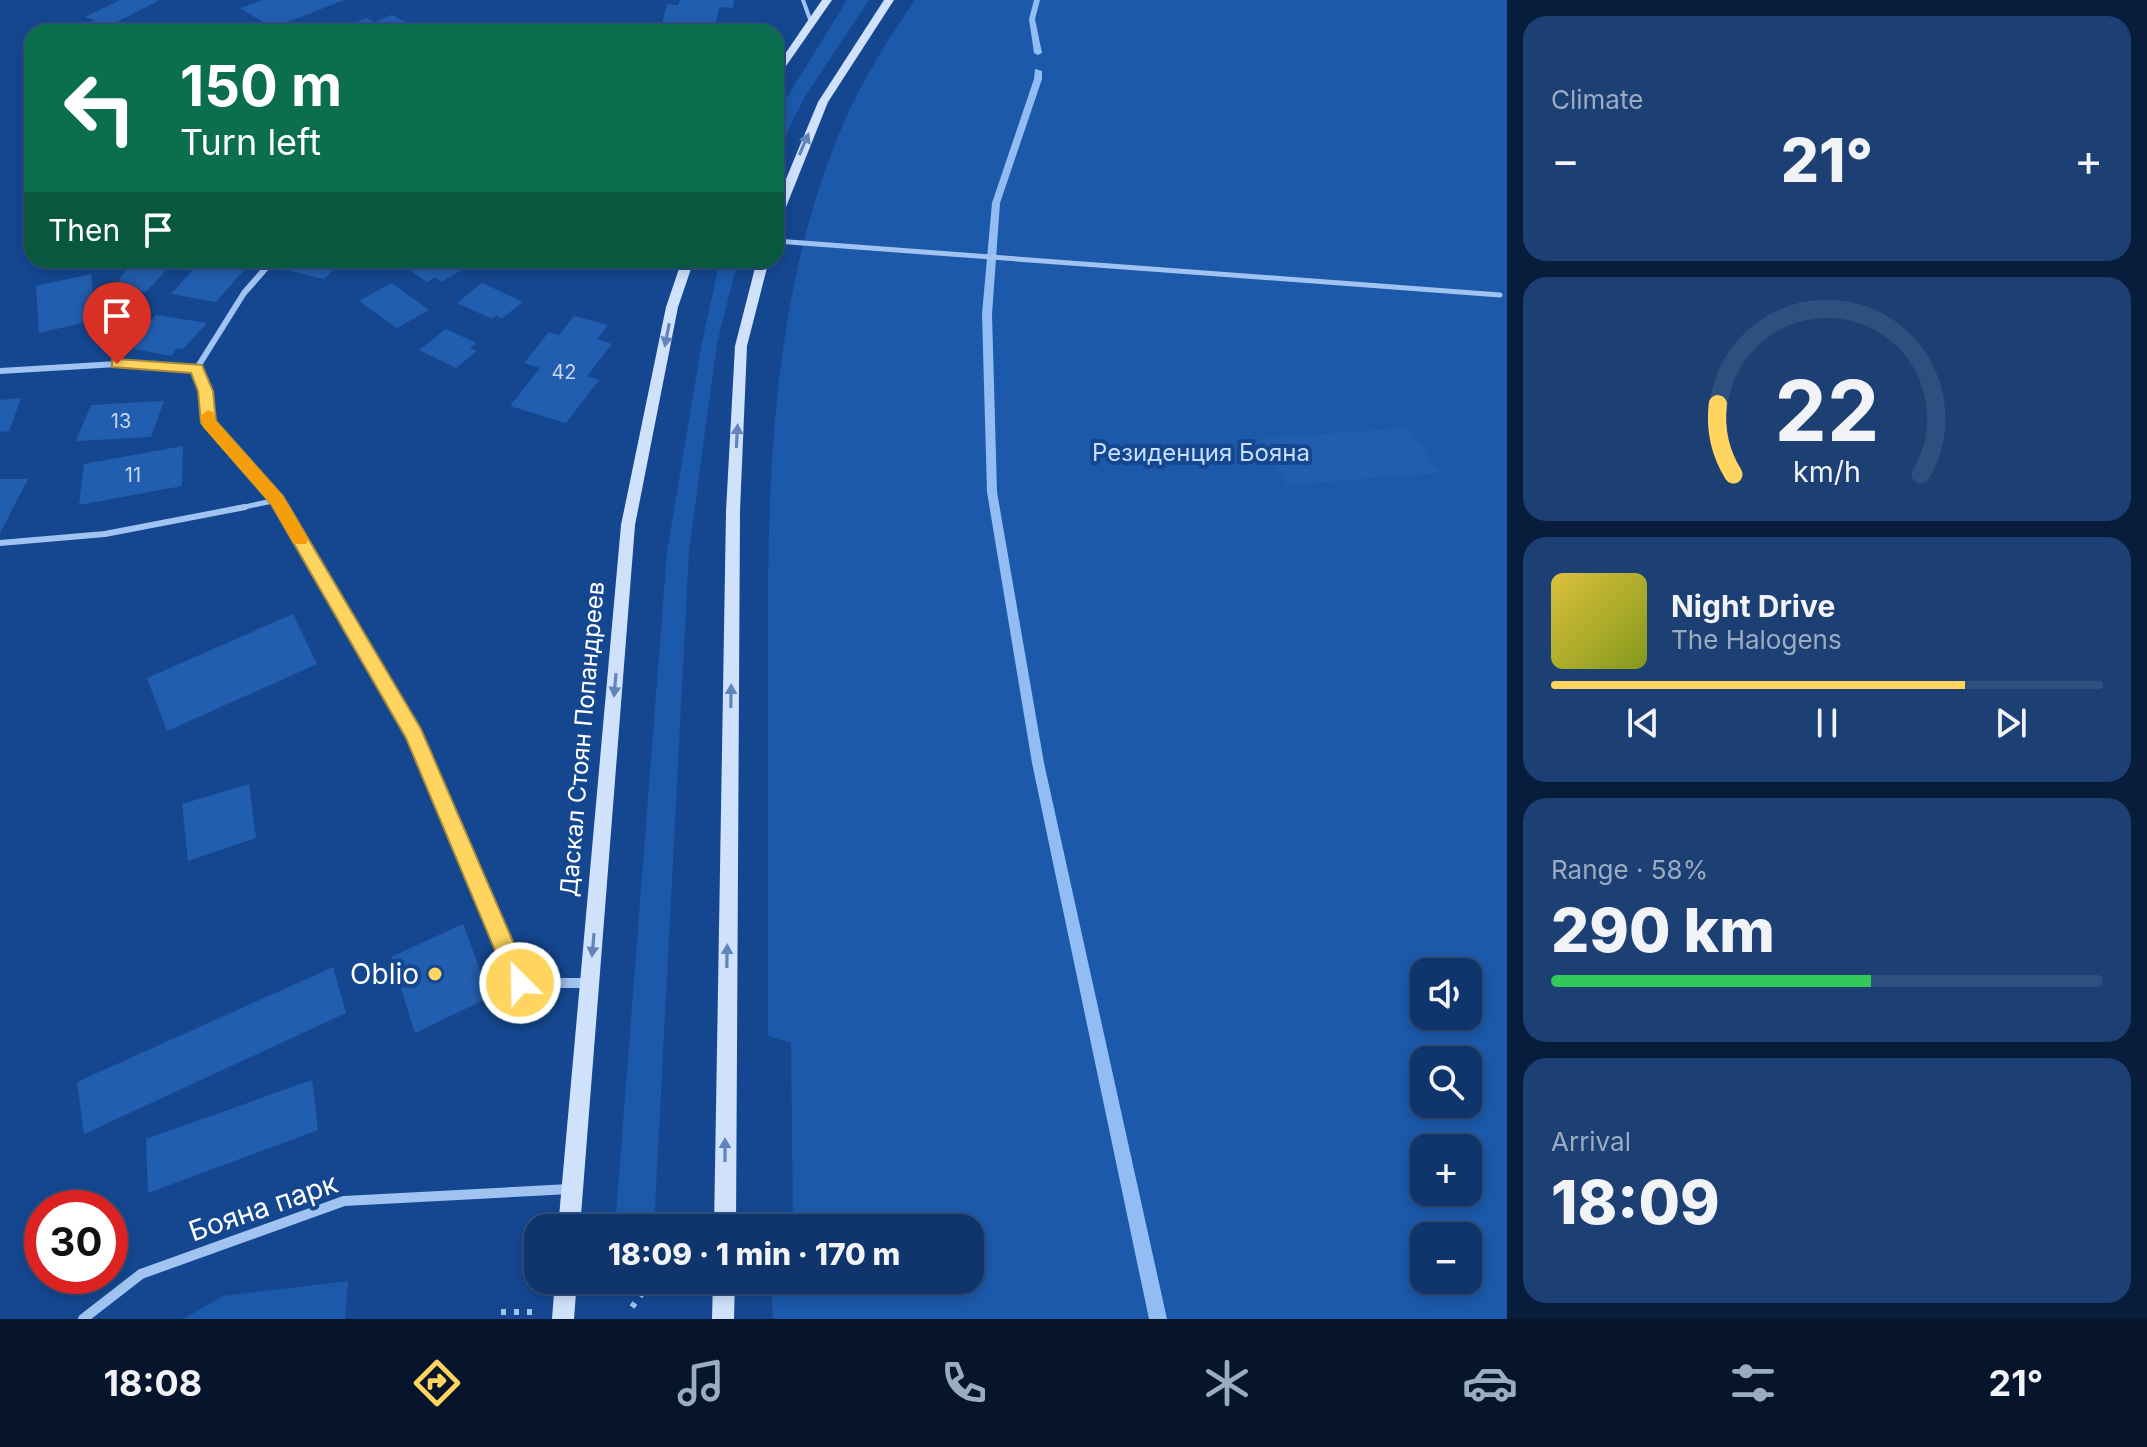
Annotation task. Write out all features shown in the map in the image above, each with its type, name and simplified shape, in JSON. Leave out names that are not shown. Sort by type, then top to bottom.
[{"type":"main road","points":[[784,62],[827,0]]},
{"type":"main road","points":[[784,197],[823,102],[889,0]]},
{"type":"main road","name":"Даскал Стоян Попандреев","points":[[570,1214],[628,525],[672,307],[685,268]]},
{"type":"main road","points":[[725,1214],[733,511],[741,346],[761,268]]},
{"type":"main road","points":[[563,1319],[565,1294]]},
{"type":"main road","points":[[723,1319],[724,1294]]},
{"type":"street","points":[[197,368],[244,293],[266,268]]},
{"type":"street","points":[[0,371],[117,364],[197,368]]},
{"type":"street","points":[[197,368],[206,391],[208,423],[277,500],[415,735],[520,983],[590,983]]},
{"type":"street","name":"Бояна парк","points":[[83,1319],[141,1274],[344,1201],[572,1189]]},
{"type":"lane","points":[[803,0],[811,22]]},
{"type":"lane","points":[[784,242],[1500,295]]},
{"type":"lane","points":[[0,543],[38,543],[277,500]]},
{"type":"path","points":[[632,1307],[642,1294]]},
{"type":"path","points":[[501,1312],[533,1312]]},
{"type":"green space","points":[[847,0],[869,0],[804,98],[784,139],[784,102]]},
{"type":"green space","name":"Резиденция Бояна","points":[[915,0],[1507,0],[1507,1319],[773,1319],[772,1294],[984,1294],[984,1214],[793,1214],[791,1043],[768,1036],[769,546],[777,401],[786,329],[800,257],[819,188],[852,104],[877,58]]},
{"type":"green space","points":[[718,268],[736,268],[717,343],[689,551],[655,1214],[616,1214],[667,552],[702,342]]},
{"type":"green space","points":[[348,1281],[345,1319],[183,1319],[223,1296]]},
{"type":"building","points":[[120,0],[160,0],[113,24],[89,24],[95,20],[85,17]]},
{"type":"building","points":[[263,0],[344,0],[283,24],[266,24],[240,8]]},
{"type":"building","points":[[680,0],[734,0],[733,8],[719,7],[716,24],[662,24],[667,4],[678,5]]},
{"type":"building","points":[[391,15],[410,24],[352,24],[366,18],[375,22]]},
{"type":"building","points":[[128,268],[168,268],[146,292],[118,291],[123,284],[117,283]]},
{"type":"building","points":[[195,268],[246,268],[216,302],[171,294]]},
{"type":"building","points":[[289,268],[335,268],[324,279],[287,270]]},
{"type":"building","points":[[407,268],[465,268],[441,282],[435,277],[427,282]]},
{"type":"building","points":[[91,274],[95,320],[39,333],[36,286]]},
{"type":"building","points":[[391,283],[429,310],[397,328],[359,301]]},
{"type":"building","points":[[482,283],[523,302],[501,319],[497,315],[492,319],[457,303]]},
{"type":"building","points":[[156,315],[207,323],[183,349],[177,348],[171,356],[134,349],[136,339],[125,337],[142,319],[150,321]]},
{"type":"building","points":[[574,316],[608,325],[597,339],[612,344],[587,376],[599,380],[566,423],[510,406],[540,368],[524,363],[549,332],[559,335]]},
{"type":"building","points":[[446,329],[476,343],[470,348],[477,351],[456,368],[419,350]]},
{"type":"building","points":[[21,398],[9,431],[0,432],[0,400]]},
{"type":"building","points":[[164,401],[151,437],[76,441],[91,405]]},
{"type":"building","points":[[1409,428],[1439,473],[1287,485],[1261,438]]},
{"type":"building","points":[[183,446],[182,486],[79,505],[84,464]]},
{"type":"building","points":[[0,479],[28,479],[0,533]]},
{"type":"building","points":[[293,614],[317,664],[167,731],[147,678]]},
{"type":"building","points":[[249,784],[256,838],[188,861],[182,804]]},
{"type":"building","points":[[463,924],[490,997],[415,1033],[391,957]]},
{"type":"building","points":[[333,967],[346,1013],[84,1134],[77,1082]]},
{"type":"building","points":[[312,1080],[318,1130],[148,1193],[146,1139]]},
{"type":"waterway","points":[[1037,0],[1032,19],[1038,53]]},
{"type":"waterway","points":[[1038,71],[1038,79],[996,203],[987,314],[992,492],[1038,763],[1158,1319]]},
{"type":"slow traffic","points":[[208,416],[208,423],[277,500],[300,539]]},
{"type":"place","name":"Oblio","points":[[435,974]]},
{"type":"route","points":[[117,364],[197,368],[206,391],[208,423],[277,500],[415,735],[520,983]]}]
